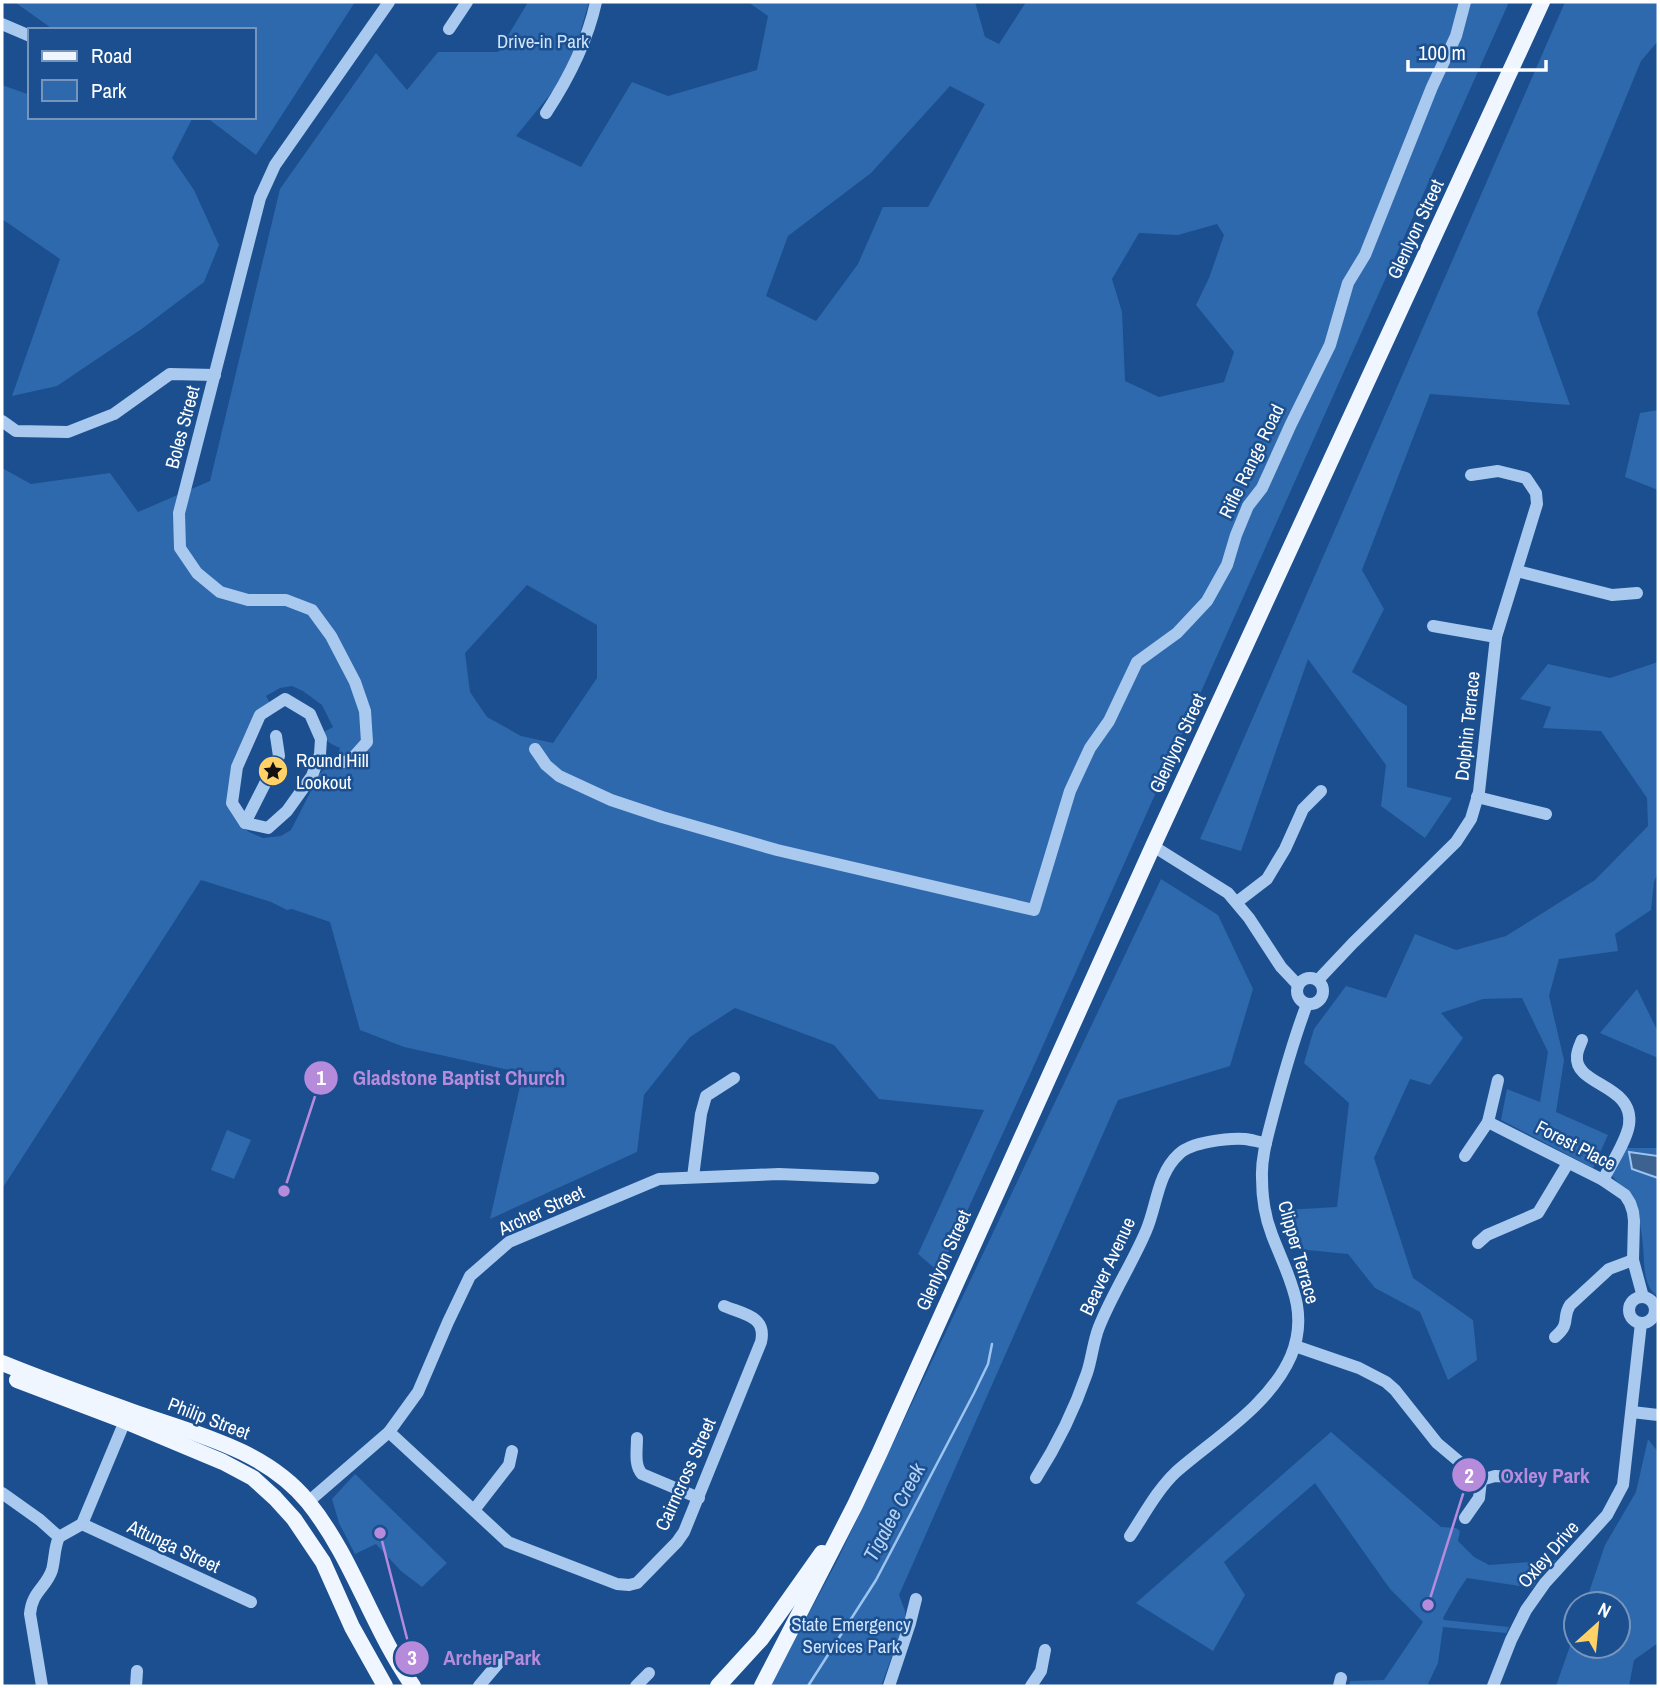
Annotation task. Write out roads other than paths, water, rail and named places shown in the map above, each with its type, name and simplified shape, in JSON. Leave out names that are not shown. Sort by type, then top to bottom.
[{"type":"main road","name":"Glenlyon Street","points":[[762,1686],[855,1505],[1153,846],[1542,2]]},
{"type":"main road","name":"Philip Street","points":[[2,1363],[238,1449],[280,1475],[309,1502],[342,1551],[399,1666],[413,1686]]},
{"type":"main road","name":"Philip Street","points":[[2,1374],[125,1421],[223,1462],[253,1478],[299,1525],[323,1562],[352,1627],[385,1686]]},
{"type":"main road","points":[[299,1525],[309,1502]]},
{"type":"main road","name":"Glenlyon Street","points":[[719,1686],[761,1639],[855,1505]]},
{"type":"street","name":"Boles Street","points":[[319,759],[335,763],[350,761],[367,741],[365,711],[355,682],[331,636],[312,610],[286,600],[248,600],[220,592],[197,573],[180,548],[179,513],[260,198],[275,165],[389,2]]},
{"type":"street","points":[[449,29],[467,2]]},
{"type":"street","points":[[546,113],[579,56],[596,2]]},
{"type":"street","name":"Rifle Range Road","points":[[536,749],[546,765],[559,776],[611,800],[662,817],[777,850],[1034,910],[1070,791],[1090,748],[1116,709],[1137,663],[1185,625],[1206,601],[1227,565],[1248,506],[1262,488],[1330,345],[1348,283],[1365,255],[1432,87],[1456,36],[1465,2]]},
{"type":"street","points":[[2,24],[28,35]]},
{"type":"street","points":[[2,421],[16,431],[68,432],[114,414],[170,374],[215,375]]},
{"type":"street","name":"Dolphin Terrace","points":[[1318,980],[1457,842],[1471,819],[1477,797],[1496,637],[1536,504],[1536,493],[1526,478],[1498,471],[1471,475]]},
{"type":"street","points":[[1517,570],[1612,595],[1637,593]]},
{"type":"street","points":[[1433,626],[1496,637]]},
{"type":"street","points":[[285,699],[310,714],[321,739],[319,759],[312,776],[287,811],[268,828],[245,823],[232,803],[237,767],[260,715],[285,699]]},
{"type":"street","points":[[245,823],[279,756],[276,736]]},
{"type":"street","points":[[1237,902],[1266,878],[1285,849],[1303,810],[1321,791]]},
{"type":"street","points":[[1477,797],[1546,814]]},
{"type":"street","points":[[1153,846],[1228,892],[1281,967],[1298,985]]},
{"type":"street","points":[[1310,977],[1318,980],[1324,988],[1322,997],[1316,1003],[1307,1004],[1299,998],[1298,985],[1310,977]]},
{"type":"street","name":"Clipper Terrace","points":[[1130,1536],[1167,1481],[1265,1396],[1282,1374],[1295,1346],[1298,1332],[1297,1304],[1288,1273],[1271,1234],[1261,1175],[1266,1143],[1289,1053],[1307,1004]]},
{"type":"street","points":[[1582,1040],[1577,1056],[1578,1065],[1582,1071],[1618,1095],[1626,1106],[1629,1119],[1626,1135],[1604,1180]]},
{"type":"street","points":[[693,1177],[706,1096],[734,1078]]},
{"type":"street","points":[[1465,1156],[1488,1122],[1498,1080]]},
{"type":"street","name":"Forest Place","points":[[1488,1122],[1618,1189],[1630,1203],[1634,1222],[1633,1260],[1643,1297]]},
{"type":"street","name":"Beaver Avenue","points":[[1035,1478],[1058,1443],[1075,1407],[1099,1328],[1146,1232],[1161,1181],[1170,1165],[1180,1152],[1198,1143],[1245,1139],[1266,1143]]},
{"type":"street","points":[[1478,1243],[1487,1235],[1538,1213],[1568,1163]]},
{"type":"street","name":"Archer Street","points":[[309,1502],[389,1433],[418,1392],[470,1276],[509,1242],[659,1179],[779,1174],[873,1178]]},
{"type":"street","points":[[1555,1337],[1565,1326],[1567,1310],[1574,1301],[1609,1269],[1633,1260]]},
{"type":"street","points":[[1643,1297],[1651,1302],[1656,1311],[1650,1319],[1641,1322],[1632,1318],[1629,1309],[1633,1300],[1643,1297]]},
{"type":"street","name":"Cairncross Street","points":[[389,1433],[508,1542],[617,1584],[637,1583],[684,1532],[763,1336],[757,1321],[724,1306]]},
{"type":"street","name":"Oxley Drive","points":[[1493,1686],[1526,1610],[1545,1583],[1607,1515],[1623,1485],[1641,1322]]},
{"type":"street","points":[[1295,1346],[1359,1368],[1386,1382],[1437,1443],[1481,1480]]},
{"type":"street","points":[[1632,1412],[1658,1415]]},
{"type":"street","points":[[42,1686],[30,1614],[31,1604],[51,1573],[59,1537],[82,1524],[125,1421]]},
{"type":"street","points":[[637,1438],[636,1463],[642,1475],[699,1498]]},
{"type":"street","points":[[474,1510],[509,1465],[512,1451]]},
{"type":"street","points":[[1481,1480],[1495,1476],[1511,1477]]},
{"type":"street","points":[[1465,1518],[1479,1498],[1481,1480]]},
{"type":"street","points":[[2,1493],[59,1537]]},
{"type":"street","name":"Attunga Street","points":[[82,1524],[251,1602]]},
{"type":"street","points":[[889,1686],[916,1599]]},
{"type":"street","points":[[1031,1686],[1041,1671],[1045,1650]]},
{"type":"street","points":[[479,1686],[501,1660]]},
{"type":"street","points":[[136,1686],[137,1671]]},
{"type":"street","points":[[636,1686],[649,1673]]},
{"type":"waterway","name":"Tigalee Creek","points":[[808,1686],[876,1580],[974,1393],[988,1364],[992,1344]]},
{"type":"place","name":"Round Hill Lookout","points":[[273,771]]},
{"type":"place","name":"Gladstone Baptist Church","points":[[284,1191]]},
{"type":"place","name":"Archer Park","points":[[380,1533]]},
{"type":"place","name":"Oxley Park","points":[[1428,1605]]},
{"type":"park label","name":"Drive-in Park","points":[[543,41]]},
{"type":"park label","name":"State Emergency Services Park","points":[[851,1635]]}]
